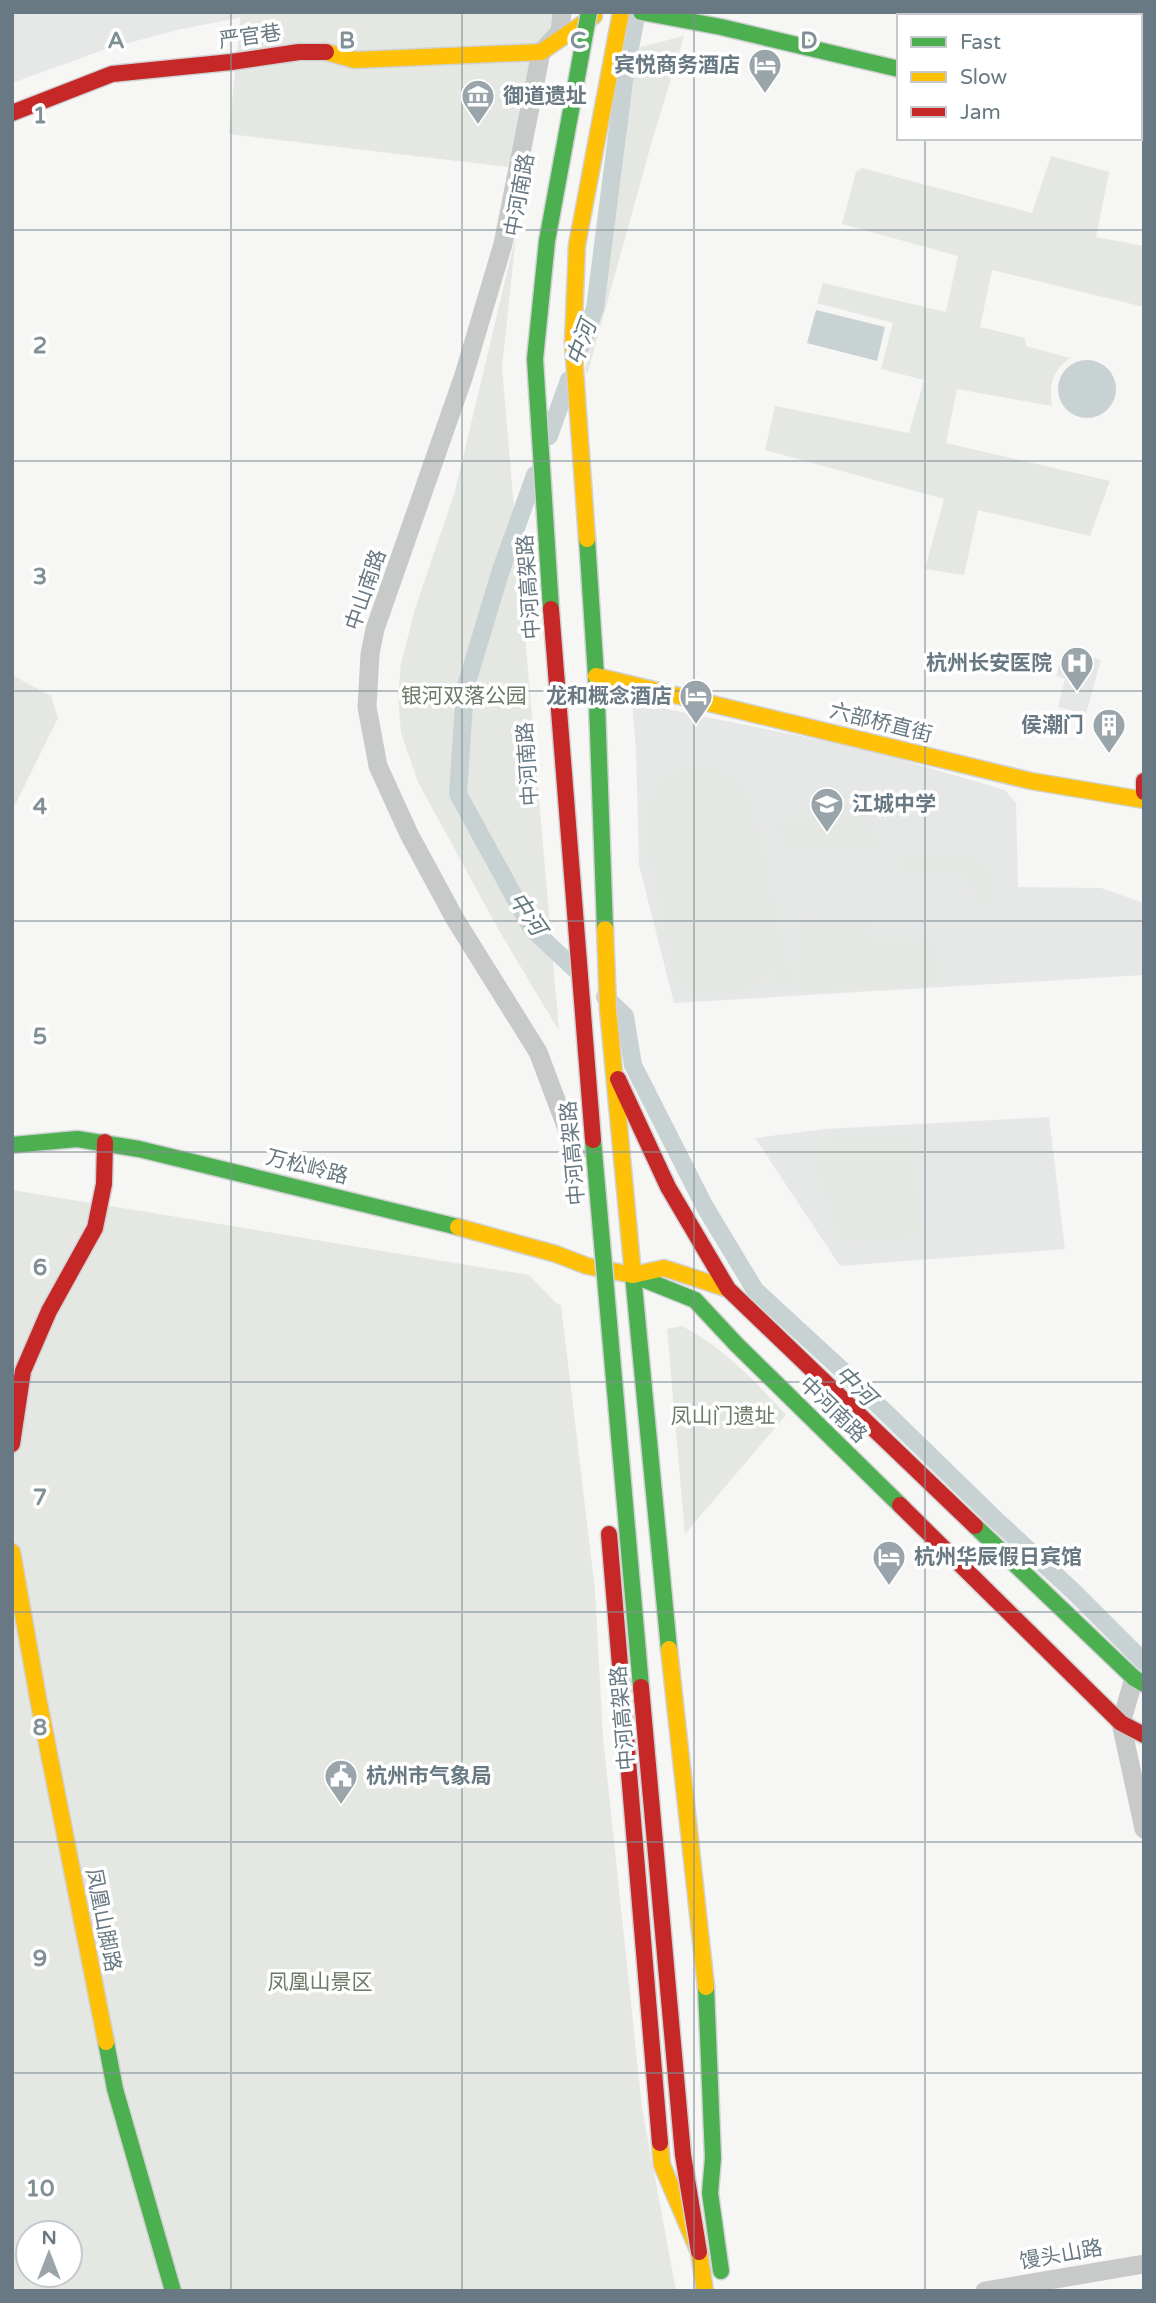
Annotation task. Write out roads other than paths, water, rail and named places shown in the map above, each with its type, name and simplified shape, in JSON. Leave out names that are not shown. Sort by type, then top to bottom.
[{"type":"main road","name":"中河南路","points":[[575,12],[533,239],[519,368],[579,1165]]},
{"type":"main road","name":"中河高架路","points":[[589,12],[547,241],[535,359],[560,743],[608,1328],[684,2155],[705,2291]]},
{"type":"main road","points":[[541,52],[573,33],[595,15],[609,12],[565,245],[558,352],[561,393]]},
{"type":"main road","name":"中河南路","points":[[621,12],[577,244],[573,344],[602,678],[608,1009],[633,1275],[695,1300],[736,1344],[1121,1723],[1144,1735]]},
{"type":"main road","points":[[646,13],[721,27],[897,69]]},
{"type":"main road","name":"严官巷","points":[[12,113],[112,74],[299,52],[324,51],[355,60],[541,52]]},
{"type":"main road","name":"六部桥直街","points":[[602,678],[1031,781],[1144,800]]},
{"type":"main road","name":"中河高架路","points":[[579,751],[590,985],[667,1799]]},
{"type":"main road","points":[[1144,781],[1144,792]]},
{"type":"main road","name":"中河南路","points":[[613,1068],[668,1187],[728,1289],[1140,1681]]},
{"type":"main road","name":"万松岭路","points":[[12,1145],[77,1139],[105,1142],[415,1214],[556,1254],[587,1266],[633,1275]]},
{"type":"main road","points":[[12,1444],[23,1371],[48,1311],[95,1227],[104,1184],[105,1142]]},
{"type":"main road","points":[[710,2193],[713,2158],[706,1986],[651,1473],[633,1275],[664,1268],[728,1289]]},
{"type":"main road","points":[[609,1524],[662,2165],[699,2252]]},
{"type":"main road","name":"凤凰山脚路","points":[[12,1552],[37,1698],[115,2089],[173,2291]]},
{"type":"main road","points":[[693,2063],[700,2132],[724,2291]]},
{"type":"street","name":"中山南路","points":[[562,12],[560,32],[541,52],[503,244],[464,375],[375,629],[370,654],[367,707],[378,766],[393,800],[454,919],[538,1052],[579,1165]]},
{"type":"street","points":[[1140,1681],[1121,1723],[1144,1829]]},
{"type":"street","name":"馒头山路","points":[[985,2291],[1144,2264]]},
{"type":"waterway","name":"中河","points":[[581,347],[595,308],[625,73],[637,12]]},
{"type":"waterway","name":"中河","points":[[549,436],[569,380]]},
{"type":"waterway","name":"中河","points":[[535,475],[501,570],[465,689],[458,794],[532,929],[577,971]]},
{"type":"waterway","name":"中河","points":[[605,997],[625,1016],[633,1065],[705,1207],[755,1290],[843,1371],[1144,1662]]},
{"type":"place","name":"宾悦商务酒店","points":[[765,95]]},
{"type":"place","name":"御道遗址","points":[[478,126]]},
{"type":"place","name":"杭州长安医院","points":[[1077,693]]},
{"type":"place","name":"龙和概念酒店","points":[[696,726]]},
{"type":"place","name":"侯潮门","points":[[1109,755]]},
{"type":"place","name":"江城中学","points":[[827,834]]},
{"type":"place","name":"杭州华辰假日宾馆","points":[[889,1587]]},
{"type":"place","name":"杭州市气象局","points":[[341,1806]]},
{"type":"park label","name":"银河双落公园","points":[[464,696]]},
{"type":"park label","name":"凤山门遗址","points":[[723,1416]]},
{"type":"park label","name":"凤凰山景区","points":[[320,1982]]}]
